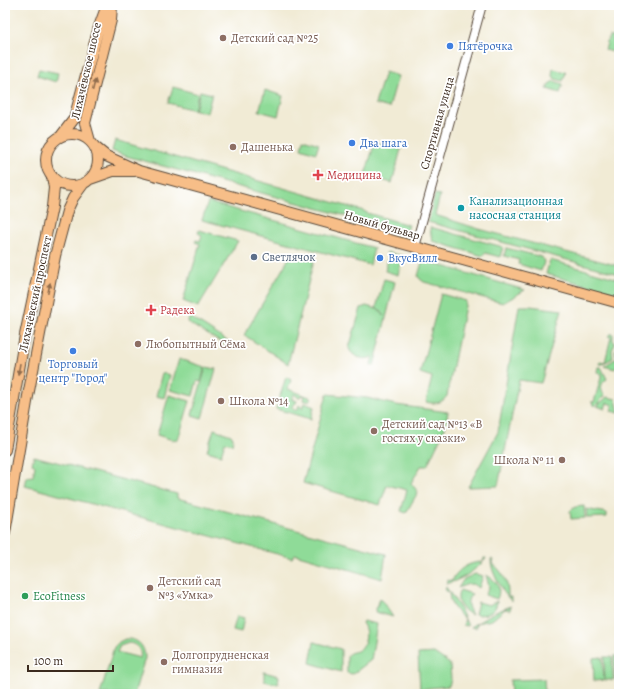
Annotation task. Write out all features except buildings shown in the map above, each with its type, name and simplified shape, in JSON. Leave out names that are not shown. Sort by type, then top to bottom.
[{"type":"main road","name":"Лихачёвское шоссе","points":[[61,136],[74,119],[99,27],[107,5]]},
{"type":"main road","name":"Лихачёвское шоссе","points":[[92,144],[85,123],[111,20],[112,5]]},
{"type":"main road","points":[[61,136],[76,134],[82,136],[92,144]]},
{"type":"main road","name":"Лихачёвский проспект","points":[[5,450],[25,335],[52,207],[54,188],[52,176],[46,164],[46,154],[51,144],[61,136]]},
{"type":"main road","name":"Лихачёвский проспект","points":[[5,533],[28,396],[55,256],[67,211],[73,198],[92,177],[97,166],[97,153],[92,144]]},
{"type":"main road","name":"Новый бульвар","points":[[92,144],[106,156],[139,171],[619,303]]},
{"type":"main road","name":"Новый бульвар","points":[[86,182],[113,171],[139,171]]},
{"type":"main road","points":[[52,176],[58,182],[66,185],[78,185],[86,182]]},
{"type":"street","name":"Спортивная улица","points":[[415,247],[482,5]]},
{"type":"green space","points":[[609,36],[613,37],[612,41],[616,42],[613,52],[605,50]]},
{"type":"green space","points":[[39,69],[58,73],[56,82],[37,76]]},
{"type":"green space","points":[[553,69],[566,72],[563,81],[555,79],[552,74]]},
{"type":"green space","points":[[385,72],[398,76],[389,108],[375,104]]},
{"type":"green space","points":[[554,81],[563,84],[560,93],[547,89],[549,84]]},
{"type":"green space","points":[[173,87],[198,94],[194,110],[168,103]]},
{"type":"green space","points":[[265,90],[283,96],[278,116],[259,111]]},
{"type":"green space","points":[[200,91],[212,94],[207,113],[195,110]]},
{"type":"green space","points":[[303,139],[319,144],[316,153],[301,148]]},
{"type":"green space","points":[[115,140],[409,225],[406,234],[368,224],[357,219],[126,156],[112,151]]},
{"type":"green space","points":[[375,142],[401,149],[392,183],[365,175]]},
{"type":"green space","points":[[435,194],[440,195],[435,215],[479,229],[619,266],[619,274],[428,222]]},
{"type":"green space","points":[[208,202],[374,248],[370,265],[202,220]]},
{"type":"green space","points":[[430,227],[503,247],[500,257],[485,253],[483,256],[432,241]]},
{"type":"green space","points":[[199,230],[238,241],[198,307],[183,301],[200,244],[195,242],[196,240],[200,241],[202,235],[198,233]]},
{"type":"green space","points":[[506,248],[542,257],[544,262],[541,271],[518,264],[519,260],[504,256]]},
{"type":"green space","points":[[387,252],[403,256],[398,275],[385,271],[389,255],[386,254]]},
{"type":"green space","points":[[292,253],[314,260],[288,364],[244,335]]},
{"type":"green space","points":[[550,260],[619,279],[619,294],[546,274]]},
{"type":"green space","points":[[422,262],[429,262],[525,290],[503,303],[424,282],[418,276]]},
{"type":"green space","points":[[384,279],[395,282],[374,366],[371,365],[373,356],[367,359],[360,358],[353,354],[349,348],[361,308],[366,306],[380,310],[376,308]]},
{"type":"green space","points":[[441,294],[466,301],[447,396],[438,403],[432,403],[426,402],[432,377],[420,373]]},
{"type":"green space","points":[[519,306],[562,310],[541,383],[519,380],[498,486],[468,487],[498,432]]},
{"type":"green space","points":[[190,317],[232,344],[230,348],[187,322]]},
{"type":"green space","points":[[613,334],[615,344],[612,350],[613,358],[602,364],[599,364],[600,361],[605,362],[611,337],[608,336]]},
{"type":"green space","points":[[619,346],[619,364],[615,369],[604,366],[617,358],[615,351]]},
{"type":"green space","points":[[179,359],[205,367],[201,382],[197,381],[193,396],[170,390]]},
{"type":"green space","points":[[206,367],[216,369],[202,418],[192,415]]},
{"type":"green space","points":[[598,367],[601,367],[607,379],[603,382],[602,387],[602,391],[605,396],[595,406],[591,402],[594,402],[602,374],[597,372]]},
{"type":"green space","points":[[162,373],[170,375],[164,398],[156,396]]},
{"type":"green space","points":[[286,377],[291,380],[288,389],[312,398],[305,401],[303,400],[303,396],[301,395],[299,398],[294,394],[292,399],[297,401],[292,406],[294,410],[298,409],[299,405],[302,408],[303,404],[305,403],[314,407],[311,419],[276,409]]},
{"type":"green space","points":[[327,394],[367,398],[396,405],[448,412],[445,428],[427,466],[421,466],[411,483],[418,492],[406,513],[401,511],[407,490],[387,485],[380,505],[303,483]]},
{"type":"green space","points":[[169,395],[190,401],[178,440],[157,435]]},
{"type":"green space","points":[[607,397],[616,399],[619,413],[611,411],[613,405],[607,403],[605,409],[597,406]]},
{"type":"green space","points":[[214,429],[231,435],[233,438],[232,444],[225,442],[221,455],[207,451]]},
{"type":"green space","points":[[34,456],[177,494],[177,498],[386,554],[382,579],[295,554],[292,558],[25,486],[27,477],[33,476],[35,466],[32,463]]},
{"type":"green space","points":[[584,506],[585,518],[571,519],[570,511],[575,507]]},
{"type":"green space","points":[[586,509],[607,513],[607,517],[587,518]]},
{"type":"green space","points":[[491,559],[493,560],[492,563],[499,570],[506,582],[508,597],[511,597],[511,601],[504,593],[498,582],[491,564]]},
{"type":"green space","points":[[483,562],[462,578],[446,584],[448,580],[452,581],[457,573],[464,567],[473,563]]},
{"type":"green space","points":[[475,574],[483,576],[479,588],[471,584],[458,588],[464,579]]},
{"type":"green space","points":[[486,575],[493,579],[497,584],[499,591],[497,599],[485,595],[489,587]]},
{"type":"green space","points":[[446,587],[460,608],[465,619],[454,607],[450,600],[449,592],[445,591]]},
{"type":"green space","points":[[460,590],[472,594],[468,599],[468,607],[472,615],[465,611],[460,605],[458,594]]},
{"type":"green space","points":[[380,598],[393,617],[375,612]]},
{"type":"green space","points":[[497,601],[495,608],[490,613],[483,615],[475,614],[478,602],[489,605]]},
{"type":"green space","points":[[511,606],[510,610],[505,609],[492,620],[477,623],[493,613]]},
{"type":"green space","points":[[237,616],[244,618],[241,632],[233,630]]},
{"type":"green space","points":[[465,619],[468,626],[463,625]]},
{"type":"green space","points":[[363,621],[377,624],[371,660],[353,674],[347,673],[348,654],[359,650],[364,645],[366,633],[362,623]]},
{"type":"green space","points":[[477,623],[476,628],[471,627]]},
{"type":"green space","points":[[125,639],[137,641],[144,649],[145,658],[134,694],[100,694],[114,647]],"holes":[[[129,643],[137,646],[140,650],[140,658],[117,652],[120,646]]]},
{"type":"green space","points":[[314,642],[341,649],[341,672],[310,663]]},
{"type":"green space","points":[[434,653],[450,664],[451,679],[449,686],[420,689],[418,654]]},
{"type":"green space","points":[[614,656],[619,656],[619,680],[615,680]]},
{"type":"green space","points":[[602,657],[604,680],[594,681],[593,658]]},
{"type":"green space","points":[[604,657],[612,657],[613,680],[605,680]]},
{"type":"green space","points":[[264,672],[279,676],[278,684],[264,681]]},
{"type":"green space","points":[[544,679],[545,694],[511,694],[510,680]]},
{"type":"place","name":"Детский сад №25","points":[[223,38]]},
{"type":"place","name":"Пятёрочка","points":[[450,46]]},
{"type":"place","name":"Два шага","points":[[352,143]]},
{"type":"place","name":"Дашенька","points":[[233,147]]},
{"type":"place","name":"Медицина","points":[[318,175]]},
{"type":"place","name":"Канализационная насосная станция","points":[[461,208]]},
{"type":"place","name":"Светлячок","points":[[254,257]]},
{"type":"place","name":"ВкусВилл","points":[[380,258]]},
{"type":"place","name":"Радека","points":[[151,310]]},
{"type":"place","name":"Любопытный Сёма","points":[[138,344]]},
{"type":"place","name":"Торговый центр \"Город\"","points":[[73,351]]},
{"type":"place","name":"Школа №14","points":[[221,401]]},
{"type":"place","name":"Детский сад №13 «В гостях у сказки»","points":[[374,431]]},
{"type":"place","name":"Школа № 11","points":[[562,460]]},
{"type":"place","name":"Детский сад №3 «Умка»","points":[[150,588]]},
{"type":"place","name":"EcoFitness","points":[[25,596]]},
{"type":"place","name":"Долгопрудненская гимназия","points":[[164,662]]}]
